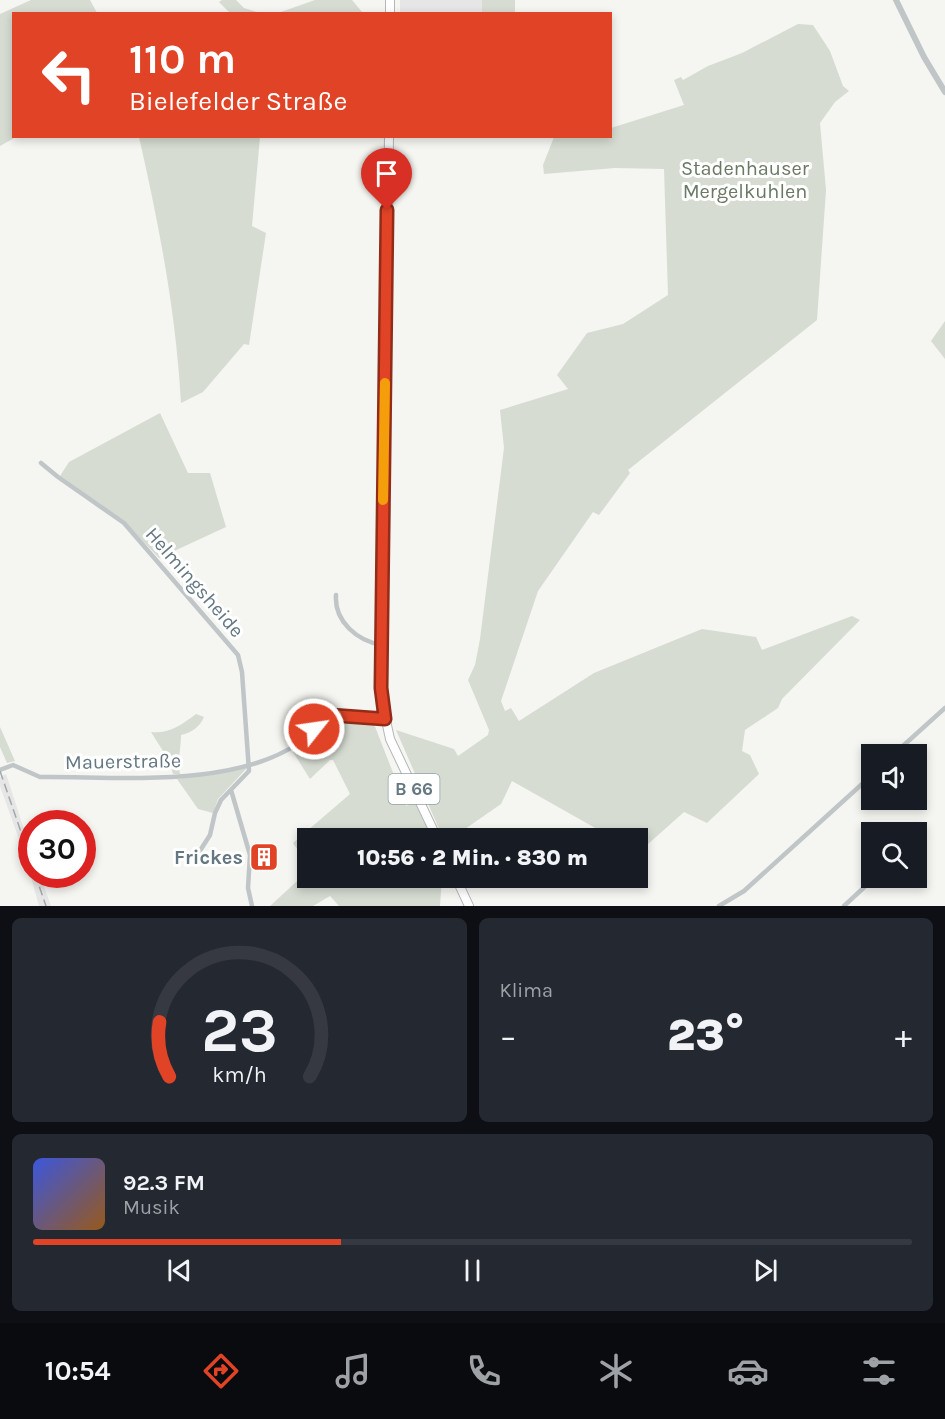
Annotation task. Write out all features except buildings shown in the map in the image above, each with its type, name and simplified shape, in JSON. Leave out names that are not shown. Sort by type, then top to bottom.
[{"type":"main road","name":"B 66","points":[[388,138],[381,688],[390,739],[432,828]]},
{"type":"main road","points":[[461,888],[469,906]]},
{"type":"street","points":[[896,0],[945,93]]},
{"type":"street","name":"Helmingsheide","points":[[41,463],[124,523],[235,651],[242,672],[250,766]]},
{"type":"street","points":[[336,595],[336,605],[354,634],[382,645]]},
{"type":"street","points":[[905,744],[945,708]]},
{"type":"street","name":"Mauerstraße","points":[[0,770],[13,765],[40,777],[180,777],[250,766],[299,743],[330,715],[385,719]]},
{"type":"street","name":"Mauerstraße","points":[[196,857],[210,835],[215,813],[221,800],[249,771],[250,766]]},
{"type":"street","points":[[723,905],[744,891],[861,785]]},
{"type":"street","points":[[231,790],[250,855],[248,888],[252,906]]},
{"type":"street","points":[[844,906],[863,888]]},
{"type":"shaded area","points":[[400,0],[482,0],[482,12],[400,12]]},
{"type":"shaded area","points":[[6,774],[18,811],[18,837],[0,786],[0,777]]},
{"type":"shaded area","points":[[34,888],[45,888],[51,906],[39,906]]},
{"type":"green space","points":[[31,0],[90,0],[96,12],[12,12],[12,138],[14,138],[0,146],[0,14]]},
{"type":"green space","points":[[236,0],[244,8],[257,12],[229,12],[219,2]]},
{"type":"green space","points":[[315,0],[352,0],[362,12],[281,12]]},
{"type":"green space","points":[[482,0],[515,0],[515,12],[482,12]]},
{"type":"green space","name":"Stadenhauser Mergelkuhlen","points":[[798,24],[813,25],[830,51],[843,86],[849,91],[835,102],[820,123],[826,190],[817,320],[628,470],[630,473],[599,515],[593,512],[538,591],[501,701],[505,711],[511,708],[519,721],[594,673],[702,629],[756,637],[762,650],[852,616],[860,620],[782,699],[778,708],[745,730],[742,751],[750,755],[759,774],[707,823],[684,812],[648,844],[648,828],[595,828],[512,781],[501,804],[466,828],[439,828],[396,730],[454,749],[458,756],[488,735],[489,730],[468,680],[475,665],[480,639],[504,448],[500,410],[568,389],[557,375],[587,333],[623,324],[668,295],[664,169],[615,168],[544,174],[543,165],[554,138],[612,138],[612,128],[684,105],[674,80],[681,77],[683,80],[708,66],[742,53]]},
{"type":"green space","points":[[139,138],[260,138],[252,226],[266,233],[249,345],[244,344],[203,392],[181,403],[166,269]]},
{"type":"green space","points":[[945,321],[945,359],[931,341]]},
{"type":"green space","points":[[160,413],[188,473],[210,473],[226,527],[159,558],[124,522],[60,476],[69,462]]},
{"type":"green space","points":[[196,714],[204,717],[195,729],[181,735],[180,774],[173,774],[170,762],[151,732],[170,730]]},
{"type":"green space","points":[[337,718],[374,724],[406,806],[415,801],[428,828],[310,828],[350,794],[333,760],[330,760],[310,779],[293,752],[307,745],[330,721]]},
{"type":"green space","points":[[0,727],[15,761],[7,763],[0,747]]},
{"type":"green space","points":[[247,768],[218,799],[213,813],[198,809],[177,779]]},
{"type":"green space","points":[[297,881],[297,888],[441,888],[440,906],[339,906],[330,896],[313,906],[270,906]]},
{"type":"railway","points":[[0,771],[18,823]]},
{"type":"railway","points":[[40,888],[46,906]]},
{"type":"slow traffic","points":[[383,500],[385,383]]},
{"type":"place","name":"Frickes","points":[[264,857]]},
{"type":"route","points":[[314,729],[330,715],[385,719],[381,688],[387,210]]}]
